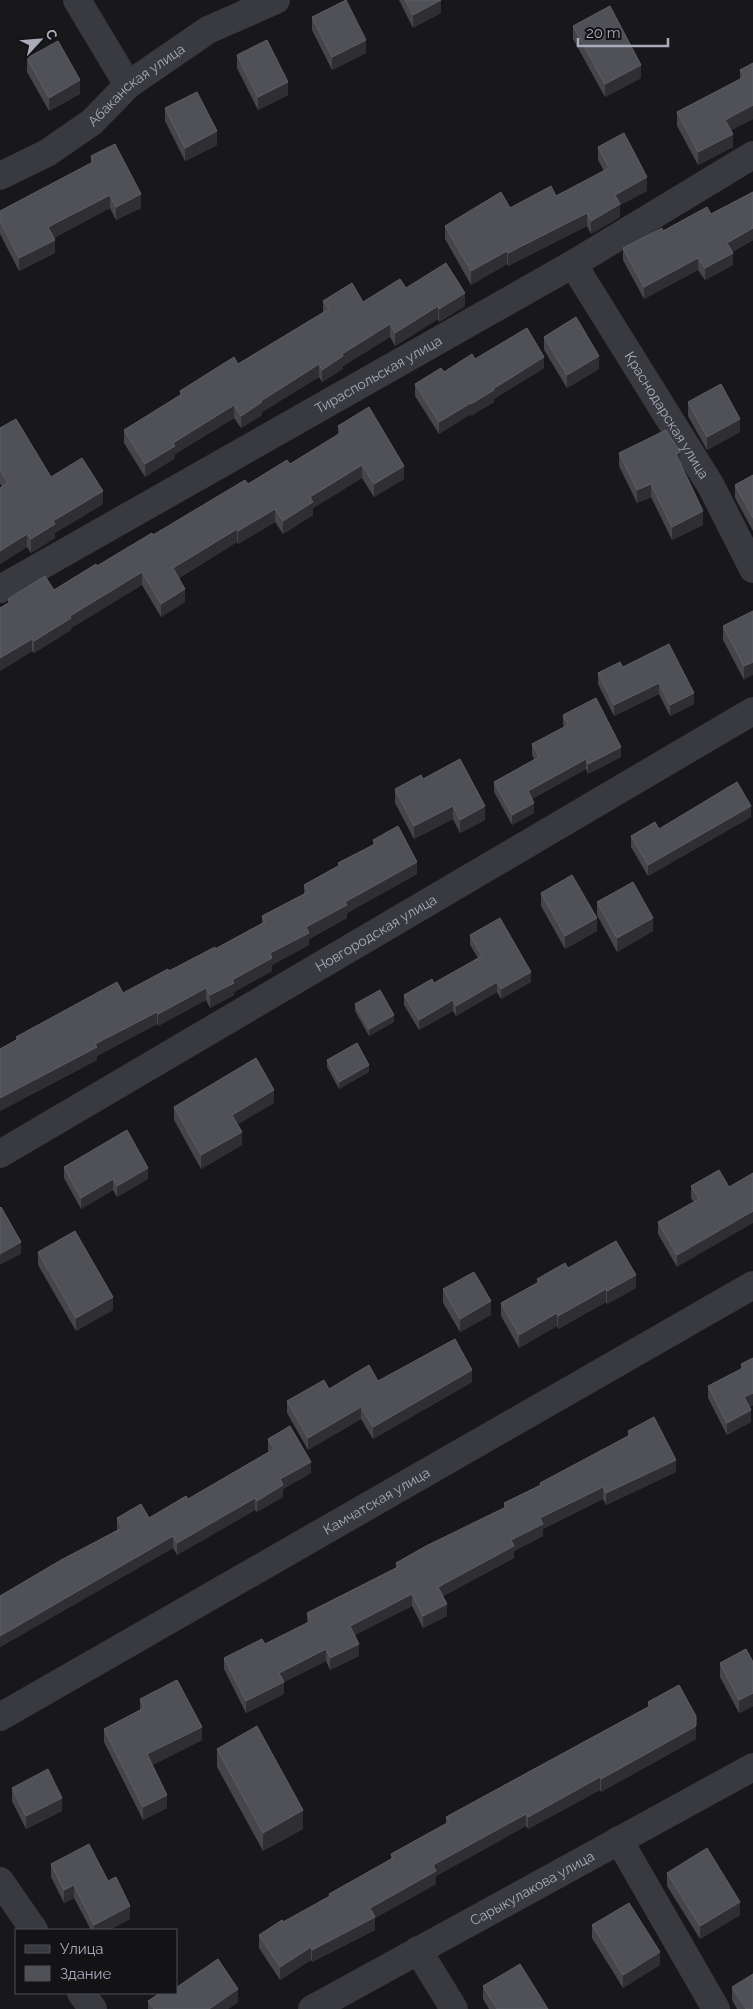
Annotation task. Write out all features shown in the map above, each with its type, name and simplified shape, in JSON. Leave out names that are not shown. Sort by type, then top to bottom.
[{"type":"street","points":[[77,0],[128,85]]},
{"type":"street","name":"Абаканская улица","points":[[0,176],[47,153],[92,122],[128,85],[208,30],[276,0]]},
{"type":"street","name":"Тираспольская улица","points":[[0,589],[573,264],[753,155]]},
{"type":"street","name":"Краснодарская улица","points":[[573,264],[711,486],[753,569]]},
{"type":"street","name":"Новгородская улица","points":[[0,1154],[753,711]]},
{"type":"street","name":"Камчатская улица","points":[[0,1716],[753,1285]]},
{"type":"street","name":"Сарыкулакова улица","points":[[312,2009],[753,1767]]},
{"type":"street","points":[[619,1840],[716,2009]]},
{"type":"street","points":[[0,1881],[33,1929]]},
{"type":"street","points":[[418,1950],[454,2009]]},
{"type":"street","points":[[82,1994],[93,2009]]},
{"type":"building","points":[[346,0],[366,40],[332,57],[312,17]]},
{"type":"building","points":[[405,0],[441,0],[413,15]]},
{"type":"building","points":[[610,6],[641,65],[605,84],[573,26]]},
{"type":"building","points":[[267,40],[288,82],[258,97],[237,55]]},
{"type":"building","points":[[58,41],[80,80],[49,98],[27,58]]},
{"type":"building","points":[[753,63],[753,105],[725,120],[733,134],[698,152],[677,112],[744,77],[740,70]]},
{"type":"building","points":[[197,92],[217,131],[185,148],[165,108]]},
{"type":"building","points":[[624,133],[647,177],[615,195],[620,204],[591,221],[587,213],[508,253],[507,251],[471,271],[445,226],[501,192],[510,208],[551,186],[556,196],[609,168],[598,147]]},
{"type":"building","points":[[115,144],[141,194],[116,207],[110,195],[48,227],[55,240],[19,258],[0,221],[0,211],[93,162],[91,156]]},
{"type":"building","points":[[753,192],[753,228],[727,243],[733,253],[705,268],[698,258],[644,287],[623,248],[662,228],[663,231],[707,207],[711,214]]},
{"type":"building","points":[[446,263],[465,293],[439,309],[438,306],[395,333],[390,324],[342,354],[343,356],[322,370],[319,364],[241,416],[234,405],[173,443],[175,446],[145,464],[124,430],[182,394],[180,391],[234,357],[238,364],[329,309],[323,301],[352,283],[363,302],[400,279],[406,288]]},
{"type":"building","points":[[576,317],[599,356],[567,375],[544,337]]},
{"type":"building","points":[[527,328],[544,357],[494,390],[439,422],[415,384],[441,368],[444,372],[472,354],[475,359]]},
{"type":"building","points":[[721,384],[740,419],[707,437],[688,402]]},
{"type":"building","points":[[369,407],[404,466],[374,484],[362,465],[310,497],[313,502],[283,521],[275,509],[238,531],[237,529],[173,568],[185,589],[161,604],[142,572],[70,616],[71,618],[34,641],[32,639],[0,658],[0,608],[10,602],[8,599],[45,576],[54,590],[96,564],[97,566],[152,533],[153,535],[245,480],[248,484],[287,460],[290,464],[342,432],[338,426]]},
{"type":"building","points":[[16,419],[51,477],[82,458],[103,491],[53,521],[55,524],[31,539],[27,534],[0,551],[0,488],[8,483],[0,470],[0,428]]},
{"type":"building","points":[[666,430],[680,452],[676,454],[703,511],[672,527],[651,484],[637,490],[619,453]]},
{"type":"building","points":[[753,475],[753,518],[735,485]]},
{"type":"building","points":[[753,611],[753,662],[744,666],[723,626]]},
{"type":"building","points":[[669,644],[694,693],[670,705],[659,683],[614,705],[598,673],[620,662],[623,667]]},
{"type":"building","points":[[596,698],[621,747],[588,764],[586,759],[528,791],[534,803],[512,815],[494,782],[539,757],[532,744],[568,725],[563,715]]},
{"type":"building","points":[[460,759],[485,806],[460,820],[453,806],[414,826],[395,789],[421,775],[423,779]]},
{"type":"building","points":[[737,782],[751,806],[648,865],[631,836],[655,822],[659,829]]},
{"type":"building","points":[[398,826],[417,862],[345,902],[347,905],[306,927],[309,933],[270,953],[272,958],[232,980],[234,983],[210,995],[206,988],[158,1014],[157,1012],[95,1044],[97,1047],[0,1098],[0,1049],[18,1039],[16,1037],[117,982],[123,993],[168,969],[169,971],[215,947],[215,949],[265,922],[262,916],[308,892],[304,885],[340,865],[338,863],[375,844],[373,840]]},
{"type":"building","points":[[572,875],[597,918],[565,936],[541,893]]},
{"type":"building","points":[[633,882],[653,918],[617,938],[597,902]]},
{"type":"building","points":[[500,918],[531,972],[501,989],[497,982],[456,1006],[453,1000],[419,1020],[404,995],[432,979],[434,983],[482,956],[470,935]]},
{"type":"building","points":[[380,990],[394,1015],[369,1029],[355,1004]]},
{"type":"building","points":[[357,1043],[369,1065],[339,1082],[327,1060]]},
{"type":"building","points":[[256,1058],[274,1090],[232,1115],[242,1132],[201,1155],[174,1107]]},
{"type":"building","points":[[127,1130],[148,1168],[117,1186],[113,1179],[81,1198],[64,1167]]},
{"type":"building","points":[[719,1170],[729,1187],[753,1173],[753,1211],[677,1255],[658,1222],[699,1199],[691,1186]]},
{"type":"building","points":[[0,1208],[21,1242],[0,1254]]},
{"type":"building","points":[[75,1231],[113,1297],[76,1318],[38,1252]]},
{"type":"building","points":[[616,1241],[636,1275],[607,1291],[606,1289],[558,1316],[557,1313],[519,1335],[501,1303],[539,1282],[537,1279],[565,1263],[568,1268]]},
{"type":"building","points":[[474,1272],[491,1301],[460,1319],[443,1289]]},
{"type":"building","points":[[455,1339],[472,1370],[373,1427],[361,1407],[308,1438],[287,1401],[324,1380],[329,1389],[369,1365],[378,1381]]},
{"type":"building","points":[[753,1358],[753,1393],[744,1397],[751,1410],[727,1423],[708,1386],[743,1368],[741,1364]]},
{"type":"building","points":[[654,1417],[676,1460],[606,1493],[603,1487],[540,1518],[543,1524],[511,1540],[514,1546],[438,1587],[447,1604],[423,1616],[412,1594],[350,1626],[359,1644],[330,1658],[326,1649],[279,1673],[284,1682],[246,1701],[224,1658],[262,1639],[265,1644],[311,1621],[307,1613],[398,1567],[396,1563],[426,1546],[506,1507],[504,1503],[541,1485],[540,1483],[630,1435],[628,1431]]},
{"type":"building","points":[[290,1426],[311,1462],[280,1479],[283,1485],[257,1501],[255,1498],[177,1543],[173,1536],[0,1636],[0,1596],[61,1560],[122,1528],[117,1518],[141,1504],[149,1518],[186,1496],[188,1499],[274,1449],[268,1439]]},
{"type":"building","points":[[746,1649],[753,1662],[753,1693],[739,1700],[720,1663]]},
{"type":"building","points":[[177,1680],[202,1727],[147,1754],[167,1795],[143,1807],[104,1729],[144,1708],[140,1699]]},
{"type":"building","points":[[679,1685],[696,1716],[696,1726],[601,1779],[600,1777],[528,1817],[526,1814],[433,1865],[436,1871],[370,1908],[375,1917],[312,1950],[311,1947],[280,1967],[259,1935],[282,1920],[283,1922],[330,1896],[329,1894],[393,1858],[391,1854],[449,1822],[446,1817],[650,1706],[648,1702]]},
{"type":"building","points":[[257,1726],[303,1810],[263,1833],[217,1749]]},
{"type":"building","points":[[48,1769],[62,1798],[26,1816],[12,1788]]},
{"type":"building","points":[[89,1844],[108,1881],[116,1877],[130,1906],[94,1925],[74,1885],[64,1890],[51,1864]]},
{"type":"building","points":[[707,1848],[740,1902],[700,1926],[667,1873]]},
{"type":"building","points":[[629,1903],[660,1952],[623,1975],[592,1925]]},
{"type":"building","points":[[218,1959],[238,1989],[209,2009],[154,2009],[148,2001],[158,1994],[178,1994],[178,1986]]},
{"type":"building","points":[[520,1964],[548,2009],[497,2009],[483,1986]]},
{"type":"building","points":[[753,1974],[753,2009],[746,2009],[732,1987]]}]
